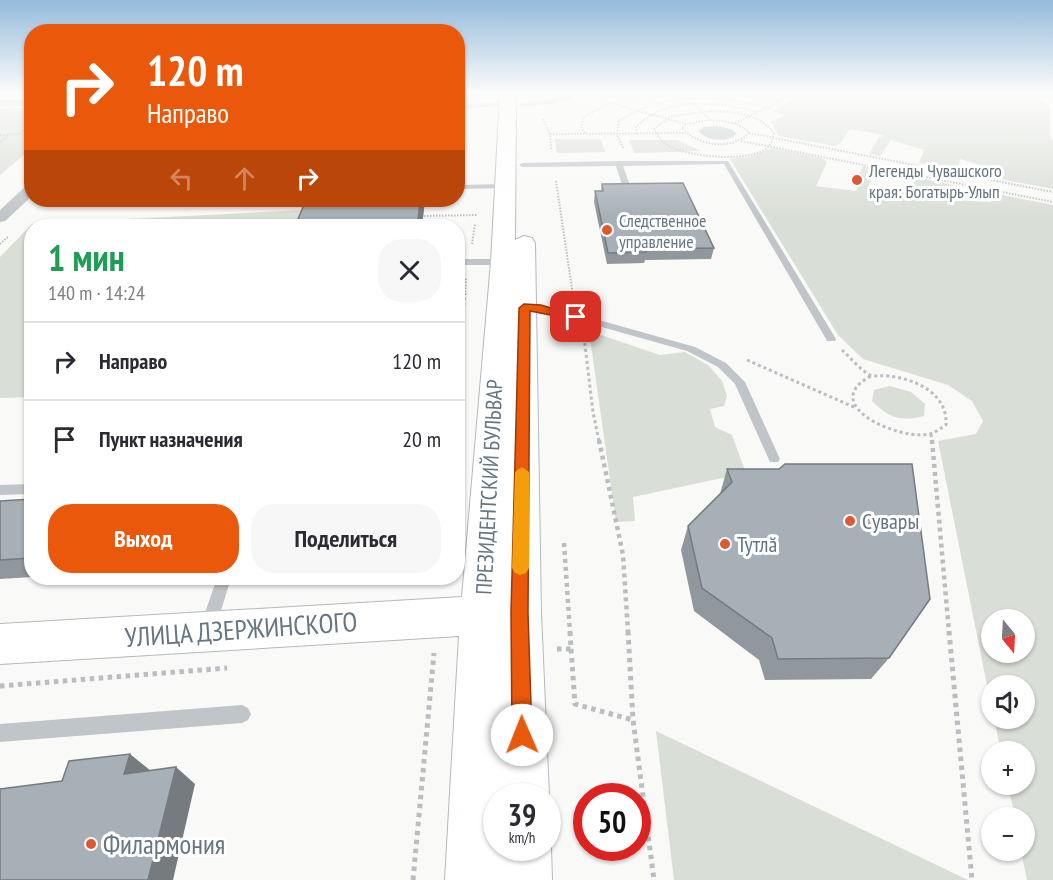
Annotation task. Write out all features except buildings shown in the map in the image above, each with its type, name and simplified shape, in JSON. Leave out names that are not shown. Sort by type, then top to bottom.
[{"type":"main road","name":"ПРЕЗИДЕНТСКИЙ БУЛЬВАР","points":[[473,880],[501,614],[513,262],[512,135]]},
{"type":"main road","name":"ПРЕЗИДЕНТСКИЙ БУЛЬВАР","points":[[512,307],[487,469],[501,614],[521,783]]},
{"type":"main road","name":"УЛИЦА ДЗЕРЖИНСКОГО","points":[[0,644],[501,614]]},
{"type":"main road","points":[[524,861],[524,880]]},
{"type":"street","points":[[0,218],[24,196]]},
{"type":"lane","points":[[465,185],[511,172],[619,163],[726,162],[831,339]]},
{"type":"lane","points":[[619,163],[628,191]]},
{"type":"lane","points":[[465,262],[513,262]]},
{"type":"lane","points":[[512,307],[553,310],[691,349],[722,365],[740,382],[774,459]]},
{"type":"lane","points":[[0,490],[24,489]]},
{"type":"lane","points":[[207,631],[222,585]]},
{"type":"lane","points":[[0,733],[242,714]]},
{"type":"path","points":[[0,142],[10,135]]},
{"type":"path","points":[[550,135],[551,156]]},
{"type":"path","points":[[617,135],[625,156]]},
{"type":"path","points":[[657,135],[662,141],[679,150],[699,156],[746,154],[765,149],[773,138]]},
{"type":"path","points":[[689,135],[698,140],[715,143],[741,141],[770,145],[1053,202]]},
{"type":"path","points":[[741,141],[748,135]]},
{"type":"path","points":[[755,135],[1053,192]]},
{"type":"path","points":[[555,179],[573,300]]},
{"type":"path","points":[[424,216],[477,215]]},
{"type":"path","points":[[465,287],[466,275]]},
{"type":"path","points":[[580,330],[584,336],[593,412],[623,555],[633,720],[654,880]]},
{"type":"path","points":[[831,339],[871,376]]},
{"type":"path","points":[[691,349],[714,346],[857,408],[866,417],[886,428],[911,435],[931,434],[946,425],[948,414],[942,401],[928,390],[903,378],[871,376],[860,380],[853,387],[852,396],[857,408]]},
{"type":"path","points":[[931,434],[972,880]]},
{"type":"path","points":[[564,543],[575,704],[633,720]]},
{"type":"path","points":[[413,880],[434,649],[422,653]]},
{"type":"path","points":[[553,649],[571,649]]},
{"type":"path","points":[[0,686],[234,668]]},
{"type":"shaded area","points":[[0,135],[24,135],[24,155],[0,175]]},
{"type":"shaded area","points":[[703,135],[736,135],[723,140]]},
{"type":"shaded area","points":[[846,135],[840,144],[835,146],[779,136]]},
{"type":"shaded area","points":[[882,135],[1050,135],[1053,140],[1053,189],[994,178],[993,169],[960,159],[957,171],[919,163],[924,150],[891,140],[880,156],[869,154],[879,137],[884,136]]},
{"type":"shaded area","points":[[555,139],[601,139],[605,152],[557,153]]},
{"type":"shaded area","points":[[629,140],[677,140],[701,151],[634,153]]},
{"type":"shaded area","points":[[772,148],[822,158],[827,162],[816,186],[856,191],[858,188],[854,186],[863,166],[875,169],[868,188],[883,192],[909,192],[915,177],[953,185],[951,200],[991,202],[992,193],[1053,205],[1053,880],[1027,880],[1023,861],[1035,861],[1035,807],[1013,807],[1010,795],[1035,795],[1035,741],[999,741],[996,729],[1035,729],[1035,675],[985,675],[983,663],[1035,663],[1035,609],[981,609],[981,655],[938,441],[976,434],[983,421],[972,401],[948,385],[863,359],[838,335],[730,159],[748,157]]},
{"type":"shaded area","points":[[302,210],[299,219],[128,219]]},
{"type":"shaded area","points":[[24,232],[24,397],[0,398],[0,257]]},
{"type":"shaded area","points":[[589,331],[660,355],[685,352],[708,365],[722,381],[727,396],[724,406],[710,409],[715,427],[732,435],[746,473],[633,497],[635,521],[616,522]]},
{"type":"shaded area","points":[[890,386],[911,392],[925,404],[924,416],[908,419],[895,417],[872,401],[874,390]]},
{"type":"shaded area","points":[[656,731],[968,880],[674,880]]},
{"type":"slow traffic","points":[[520,568],[522,472]]},
{"type":"place","name":"Легенды Чувашского края: Богатырь-Улып","points":[[857,180]]},
{"type":"place","name":"Следственное управление","points":[[607,230]]},
{"type":"place","name":"Сувары","points":[[850,521]]},
{"type":"place","name":"Тутлӑ","points":[[725,544]]},
{"type":"place","name":"Филармония","points":[[91,844]]},
{"type":"route","points":[[522,735],[520,613],[524,308],[553,310],[576,317]]}]
